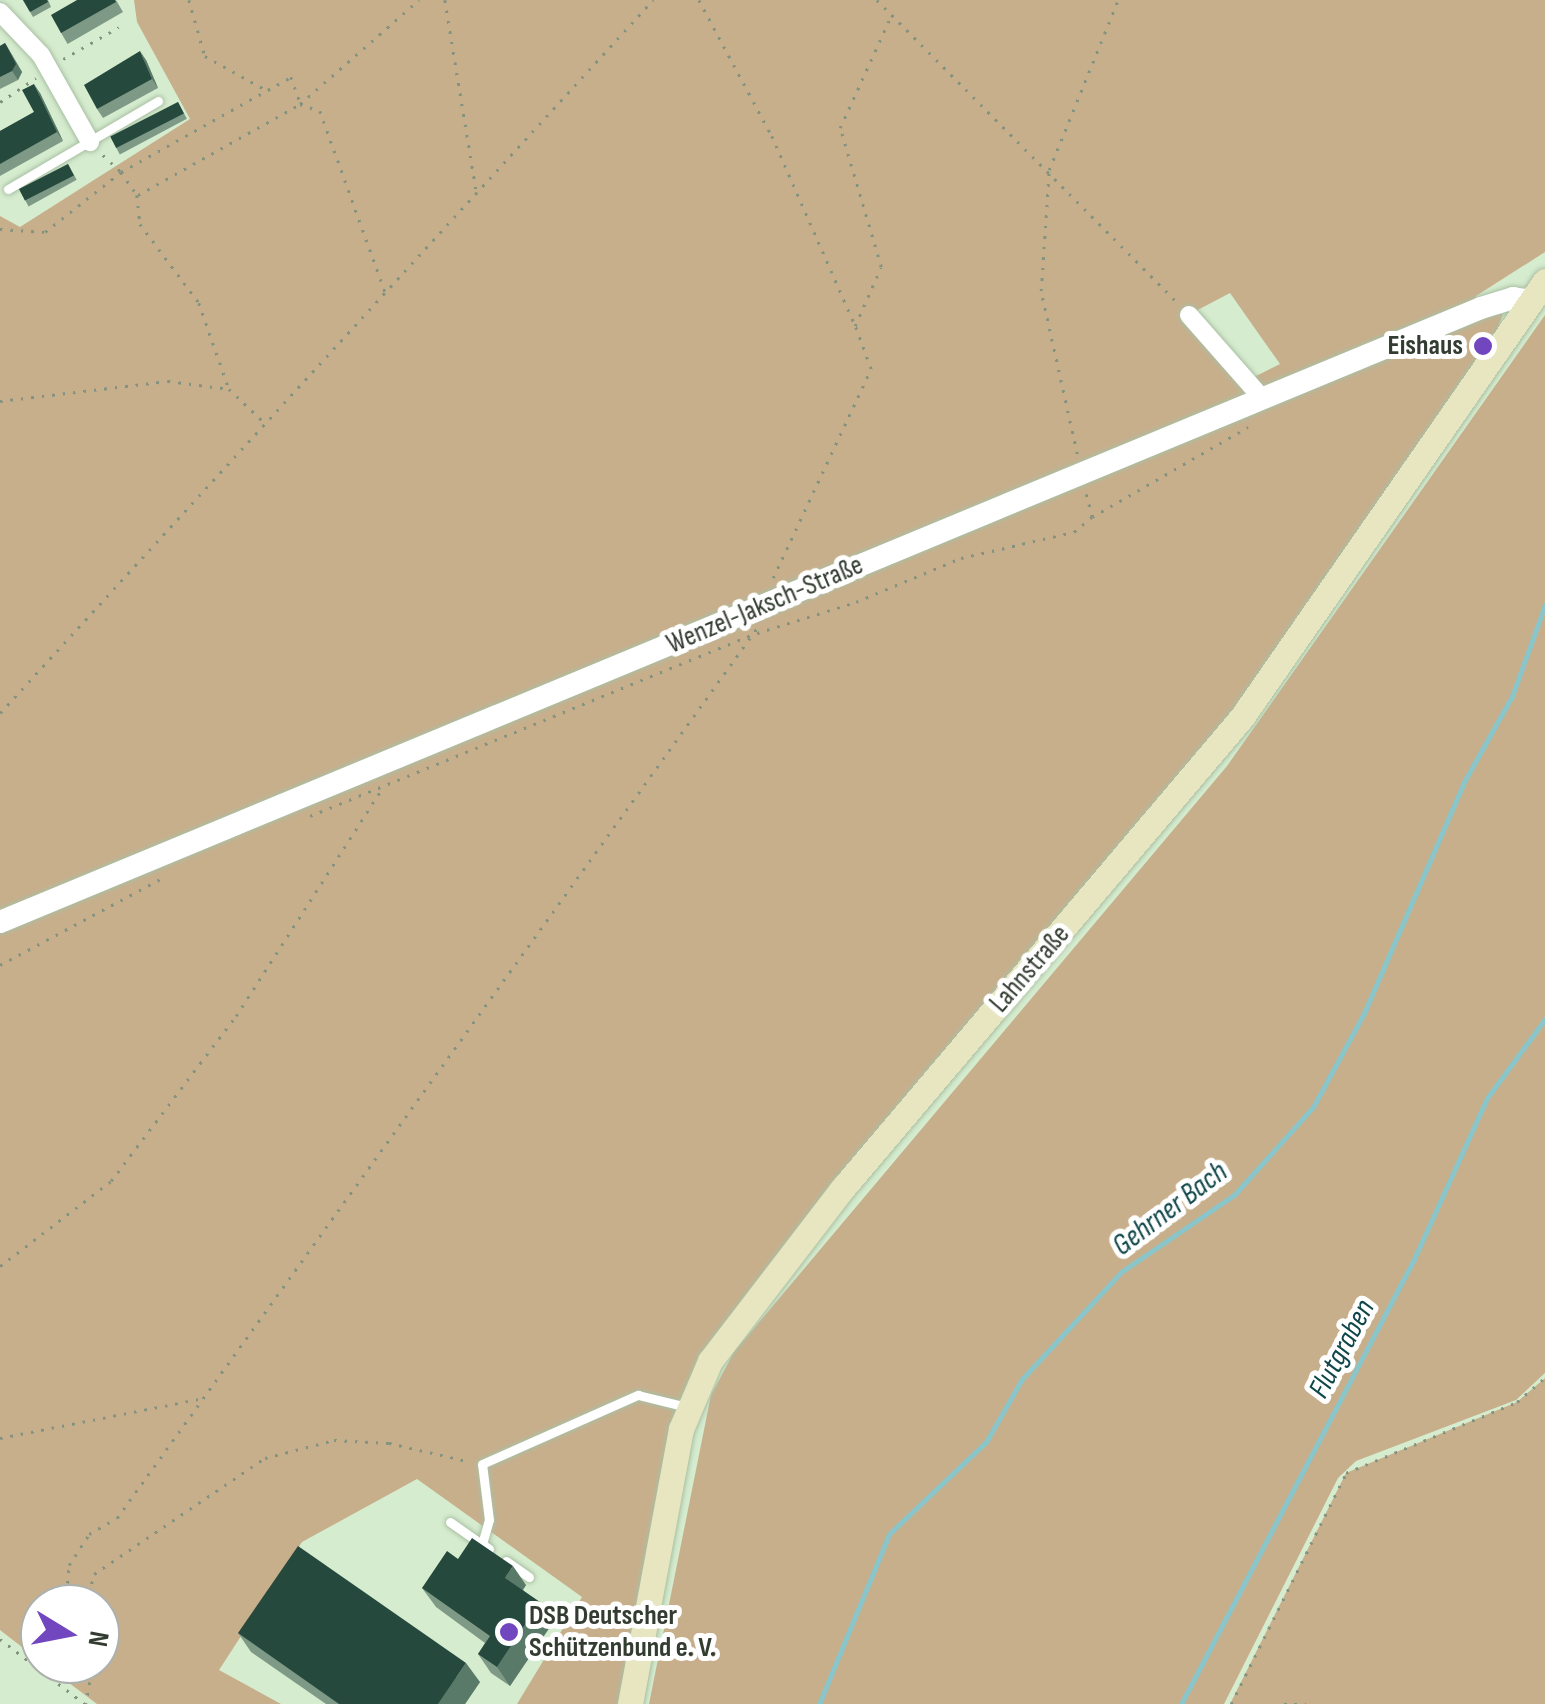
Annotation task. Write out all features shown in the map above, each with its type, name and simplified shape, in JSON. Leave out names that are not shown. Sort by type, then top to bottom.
[{"type":"main road","name":"Lahnstraße","points":[[630,1704],[688,1408],[710,1361],[842,1189],[1242,717],[1538,291]]},
{"type":"street","points":[[0,12],[41,55],[90,142]]},
{"type":"street","name":"Wenzel-Jaksch-Straße","points":[[0,922],[1481,308],[1538,291]]},
{"type":"street","points":[[1189,315],[1262,398]]},
{"type":"lane","points":[[8,189],[158,101]]},
{"type":"lane","points":[[482,1544],[489,1520],[482,1464],[638,1396],[688,1408]]},
{"type":"lane","points":[[450,1522],[529,1578]]},
{"type":"path","points":[[189,0],[205,56],[268,90]]},
{"type":"path","points":[[137,196],[300,104],[419,0]]},
{"type":"path","points":[[446,0],[477,195]]},
{"type":"path","points":[[0,712],[386,296],[653,0]]},
{"type":"path","points":[[67,1584],[69,1565],[89,1534],[117,1518],[200,1398],[757,633],[760,606],[871,369],[856,326],[772,136],[699,0]]},
{"type":"path","points":[[877,0],[1189,315]]},
{"type":"path","points":[[1049,170],[1118,0]]},
{"type":"path","points":[[856,326],[881,267],[840,128],[890,16]]},
{"type":"path","points":[[0,230],[45,232],[120,172],[291,77],[300,104]]},
{"type":"path","points":[[300,104],[320,111],[386,296]]},
{"type":"path","points":[[90,142],[137,196],[140,224],[199,303],[229,389],[266,424]]},
{"type":"path","points":[[0,401],[168,381],[229,389]]},
{"type":"path","points":[[1092,517],[1256,423]]},
{"type":"path","points":[[0,1266],[112,1181],[236,1016],[382,789]]},
{"type":"path","points":[[0,965],[176,870]]},
{"type":"path","points":[[1231,1704],[1346,1474],[1517,1402],[1545,1378]]},
{"type":"path","points":[[0,1438],[200,1398]]},
{"type":"path","points":[[91,1584],[94,1574],[265,1458],[334,1440],[389,1443],[482,1464]]},
{"type":"path","points":[[0,1639],[86,1704]]},
{"type":"path","points":[[1284,1704],[1306,1704]]},
{"type":"shaded area","points":[[134,0],[1545,0],[1545,252],[1476,296],[1478,313],[1503,314],[1497,331],[1279,649],[1176,784],[695,1368],[620,1704],[517,1704],[582,1597],[417,1479],[302,1542],[219,1670],[281,1704],[97,1704],[70,1684],[120,1684],[120,1584],[20,1584],[20,1646],[0,1630],[0,216],[20,227],[190,119],[137,22]],"holes":[[[1230,293],[1280,364],[1250,379],[1190,314]]]},
{"type":"shaded area","points":[[1545,315],[1545,1373],[1516,1400],[1356,1461],[1338,1478],[1224,1704],[649,1704],[711,1395],[734,1352],[1227,766]]},
{"type":"shaded area","points":[[1545,1378],[1545,1704],[1230,1704],[1346,1473],[1517,1402]]},
{"type":"building","points":[[23,0],[47,0],[48,2],[30,12]]},
{"type":"building","points":[[77,0],[116,2],[61,33],[51,15]]},
{"type":"building","points":[[5,43],[16,64],[0,77],[0,46]]},
{"type":"building","points":[[140,51],[152,79],[97,109],[84,85]]},
{"type":"building","points":[[34,84],[57,132],[0,164],[0,131],[34,112],[22,90]]},
{"type":"building","points":[[178,102],[184,114],[116,148],[110,137]]},
{"type":"building","points":[[68,164],[74,176],[25,201],[19,189]]},
{"type":"building","name":"DSB Deutscher Schützenbund e. V.","points":[[472,1538],[513,1566],[505,1578],[540,1602],[497,1667],[478,1654],[490,1636],[422,1588],[447,1551],[458,1559]]},
{"type":"building","points":[[298,1546],[466,1663],[438,1704],[339,1704],[238,1633]]},
{"type":"waterway","name":"Gehrner Bach","points":[[819,1704],[889,1534],[986,1442],[1022,1379],[1121,1272],[1234,1195],[1313,1107],[1364,1013],[1465,780],[1512,696],[1545,605]]},
{"type":"waterway","name":"Flutgraben","points":[[1181,1704],[1414,1259],[1487,1098],[1545,1019]]},
{"type":"place","name":"Eishaus","points":[[1483,346]]},
{"type":"place","name":"DSB Deutscher Schützenbund e. V.","points":[[509,1632]]}]
